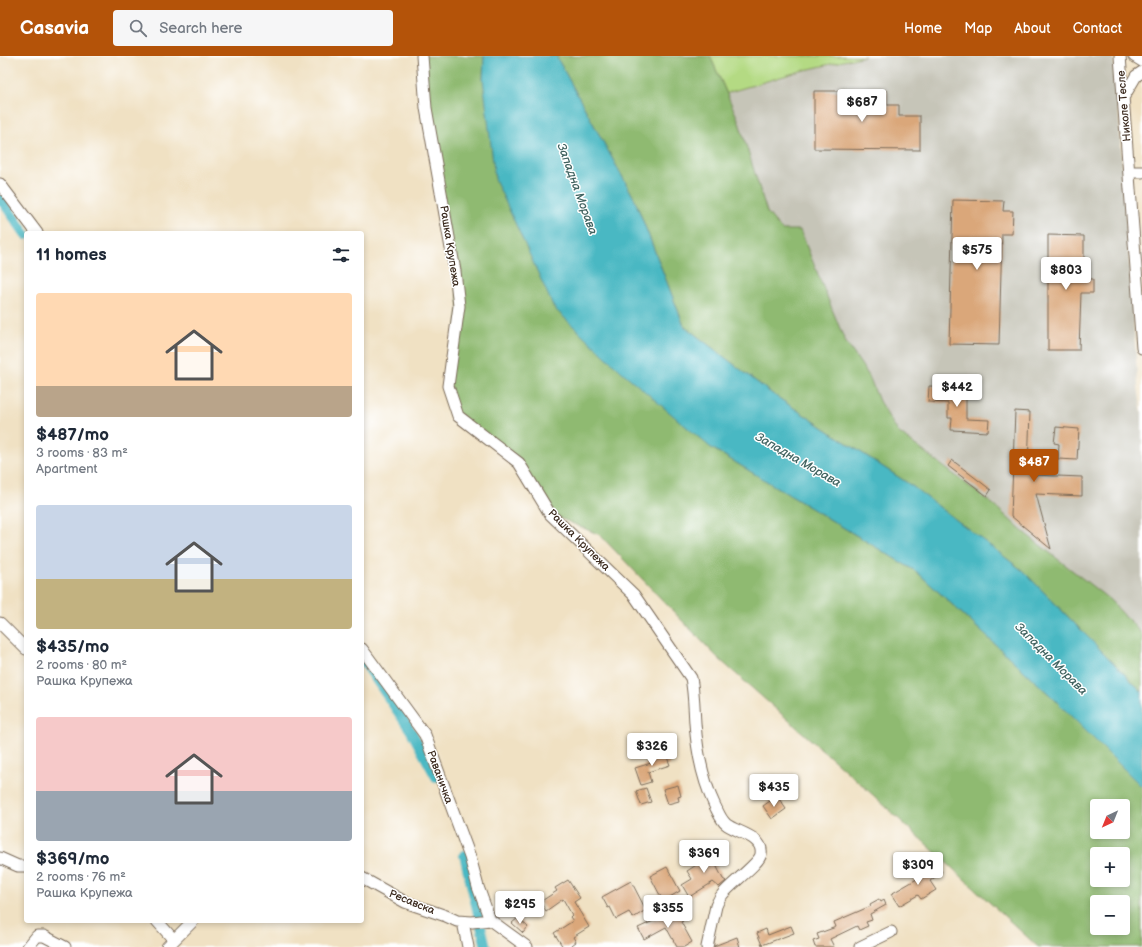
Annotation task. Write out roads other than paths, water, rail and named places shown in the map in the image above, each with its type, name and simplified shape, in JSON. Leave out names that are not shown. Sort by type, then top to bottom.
[{"type":"street","name":"Рашка Крупежа","points":[[422,56],[426,108],[455,272],[459,306],[448,386],[458,416],[519,463],[550,514],[634,594],[690,678],[694,691],[695,724],[702,768],[712,800],[723,821],[729,826],[749,836],[756,841],[761,848],[761,854],[755,864],[718,900],[707,947]]},
{"type":"street","name":"Николе Тесле","points":[[1120,56],[1142,348]]},
{"type":"street","points":[[1134,56],[1142,61]]},
{"type":"street","points":[[1123,98],[1136,76],[1142,72]]},
{"type":"street","points":[[1129,172],[1142,172]]},
{"type":"street","points":[[0,184],[35,231]]},
{"type":"street","points":[[0,623],[24,647]]},
{"type":"street","name":"Раваничка","points":[[364,652],[425,735],[470,857],[487,920]]},
{"type":"street","points":[[0,858],[18,866],[24,866]]},
{"type":"street","name":"Ресавска","points":[[364,879],[406,902],[467,922]]},
{"type":"street","points":[[468,947],[467,922],[487,920],[527,947]]},
{"type":"street","points":[[158,923],[170,943],[191,923]]},
{"type":"street","points":[[860,947],[891,932]]},
{"type":"street","points":[[28,947],[37,936],[44,936],[65,947]]},
{"type":"water","name":"Западна Морава","points":[[484,56],[556,56],[634,198],[684,326],[771,393],[912,486],[1023,571],[1142,692],[1142,787],[1050,695],[917,572],[710,447],[621,371],[554,308],[495,179],[483,79]]},
{"type":"waterway","points":[[0,198],[24,232]]},
{"type":"waterway","points":[[364,662],[411,731],[436,777]]},
{"type":"waterway","points":[[464,855],[486,947]]}]
